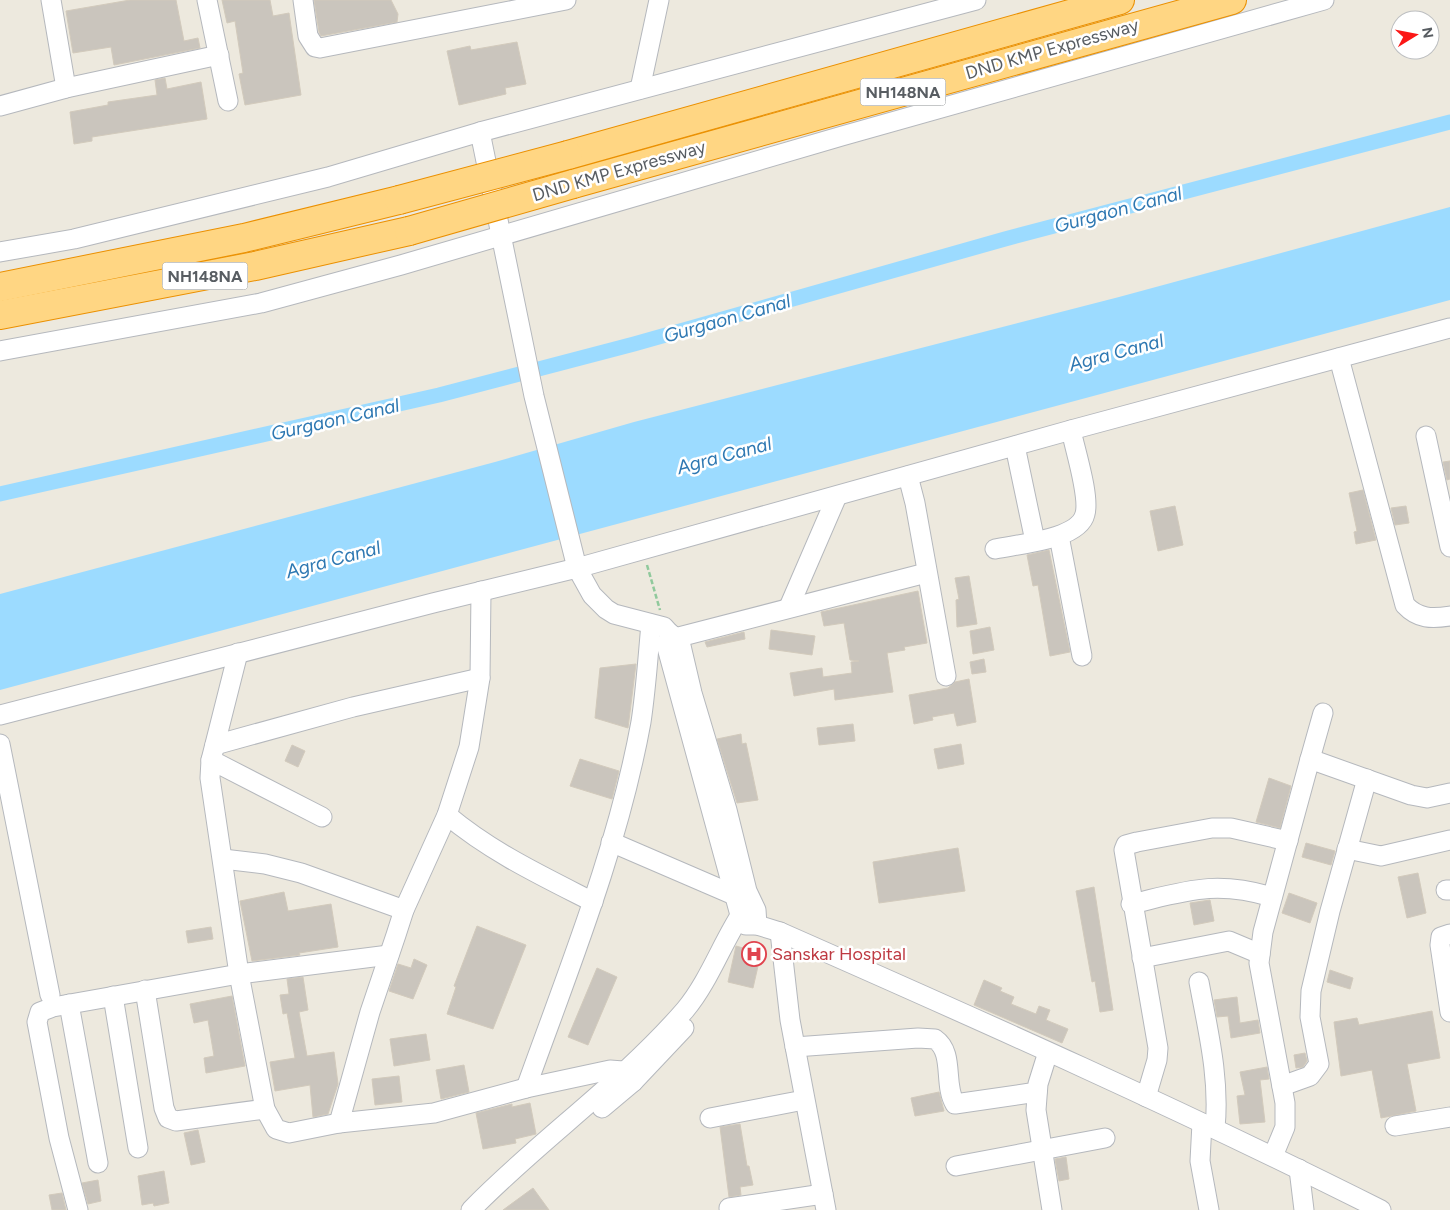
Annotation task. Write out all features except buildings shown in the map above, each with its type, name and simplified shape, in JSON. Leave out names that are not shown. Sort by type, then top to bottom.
[{"type":"highway","name":"DND KMP Expressway","points":[[0,287],[244,238],[399,200],[568,155],[1120,0]]},
{"type":"highway","name":"DND KMP Expressway","points":[[0,316],[255,266],[409,231],[1232,0]]},
{"type":"street","points":[[51,0],[66,88]]},
{"type":"street","points":[[207,0],[228,101]]},
{"type":"street","points":[[303,0],[308,36],[315,48],[566,0]]},
{"type":"street","points":[[640,89],[659,0]]},
{"type":"street","points":[[0,252],[74,239],[328,177],[480,132],[976,0]]},
{"type":"street","points":[[0,351],[261,303],[1324,0]]},
{"type":"street","points":[[0,106],[66,88],[219,55]]},
{"type":"street","points":[[480,132],[534,396],[577,568],[592,595],[606,609],[614,614],[665,631],[789,607],[926,572]]},
{"type":"street","points":[[0,715],[577,568],[1070,430],[1450,328]]},
{"type":"street","points":[[1339,358],[1405,605],[1413,614],[1434,618],[1450,616]]},
{"type":"street","points":[[995,549],[1059,536],[1076,528],[1083,520],[1086,512],[1084,490],[1070,430]]},
{"type":"street","points":[[1426,436],[1450,547]]},
{"type":"street","points":[[1015,446],[1035,541]]},
{"type":"street","points":[[908,476],[915,503],[946,676]]},
{"type":"street","points":[[789,607],[837,496]]},
{"type":"street","points":[[1059,536],[1082,656]]},
{"type":"street","points":[[339,1123],[404,910],[447,815],[469,747],[480,678],[481,592]]},
{"type":"street","points":[[526,1088],[593,902],[611,842],[665,631]]},
{"type":"street","points":[[486,1210],[693,1017],[715,982],[747,911],[666,644],[665,631]]},
{"type":"street","points":[[238,654],[213,753],[212,796],[224,859],[239,974],[265,1109],[273,1126],[280,1132],[289,1133],[339,1123],[434,1114],[526,1088],[610,1070],[628,1077]]},
{"type":"street","points":[[213,753],[353,708],[480,678]]},
{"type":"street","points":[[1273,1156],[1285,1127],[1282,1086],[1261,978],[1260,954],[1272,897],[1323,713]]},
{"type":"street","points":[[0,744],[50,995]]},
{"type":"street","points":[[213,753],[322,817]]},
{"type":"street","points":[[1310,759],[1411,795],[1427,798],[1450,793]]},
{"type":"street","points":[[1282,1086],[1310,1076],[1319,1064],[1310,1017],[1311,991],[1367,779]]},
{"type":"street","points":[[447,815],[471,836],[496,852],[593,902]]},
{"type":"street","points":[[1146,1097],[1157,1060],[1158,1048],[1132,904],[1124,850],[1126,845],[1212,828],[1240,830],[1288,841]]},
{"type":"street","points":[[1347,850],[1381,856],[1450,840]]},
{"type":"street","points":[[611,842],[747,911],[780,932],[1208,1125],[1381,1210]]},
{"type":"street","points":[[224,859],[265,864],[301,873],[404,910]]},
{"type":"street","points":[[1132,904],[1209,887],[1246,889],[1272,897]]},
{"type":"street","points":[[729,1208],[825,1202],[795,1047],[780,932]]},
{"type":"street","points":[[1450,934],[1441,937],[1440,945],[1450,1012]]},
{"type":"street","points":[[1142,958],[1228,941],[1260,954]]},
{"type":"street","points":[[78,1210],[59,1138],[37,1022],[40,1012],[53,1006],[239,974],[389,955]]},
{"type":"street","points":[[1199,982],[1218,1100],[1208,1125],[1200,1162],[1209,1210]]},
{"type":"street","points":[[145,990],[164,1108],[168,1118],[176,1120],[265,1109]]},
{"type":"street","points":[[113,996],[138,1148]]},
{"type":"street","points":[[69,1004],[98,1162]]},
{"type":"street","points":[[795,1047],[929,1038],[940,1043],[945,1050],[950,1090],[955,1104],[1037,1092]]},
{"type":"street","points":[[1048,1052],[1037,1092],[1036,1110],[1052,1210]]},
{"type":"street","points":[[471,1210],[628,1077]]},
{"type":"street","points":[[710,1118],[804,1100]]},
{"type":"street","points":[[1394,1126],[1450,1117]]},
{"type":"street","points":[[956,1166],[1041,1148],[1105,1138]]},
{"type":"street","points":[[1298,1169],[1304,1210]]},
{"type":"path","points":[[643,550],[665,631]]},
{"type":"water","name":"Agra Canal","points":[[1450,207],[1450,300],[0,690],[0,594],[495,462],[634,422],[1119,297]]},
{"type":"waterway","name":"Gurgaon Canal","points":[[0,494],[439,395],[634,344],[1005,239],[1450,122]]},
{"type":"place","name":"Sanskar Hospital","points":[[754,954]]}]
